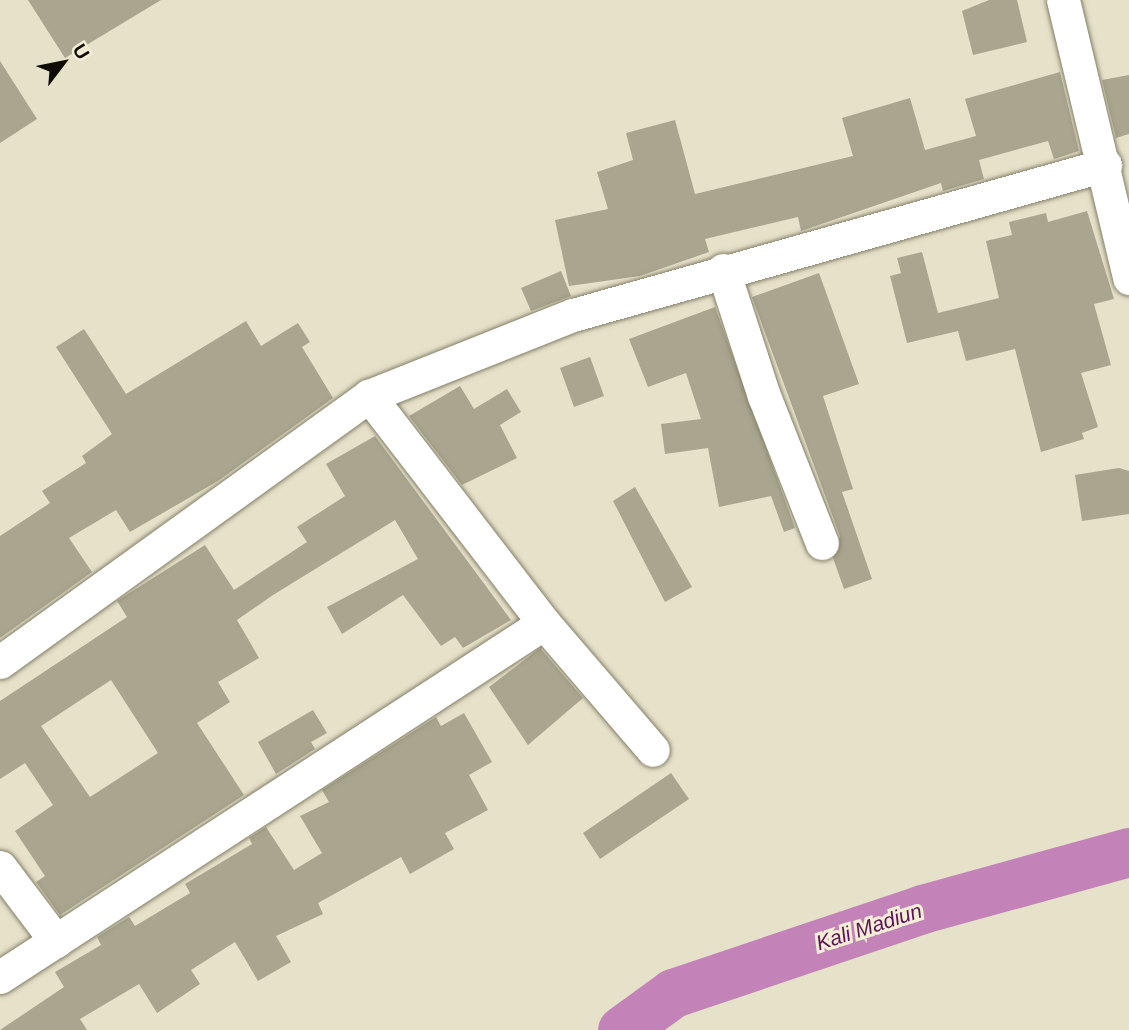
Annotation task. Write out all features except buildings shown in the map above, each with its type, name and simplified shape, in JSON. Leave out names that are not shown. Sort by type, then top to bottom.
[{"type":"street","points":[[1063,0],[1105,165],[1129,278]]},
{"type":"street","points":[[0,662],[369,396],[573,315],[723,270],[1105,165]]},
{"type":"street","points":[[723,270],[764,396],[822,543]]},
{"type":"street","points":[[369,396],[544,623],[653,750]]},
{"type":"street","points":[[0,977],[544,623]]},
{"type":"street","points":[[0,867],[56,941]]},
{"type":"waterway","name":"Kali Madiun","points":[[622,1030],[673,993],[922,909],[1129,852]]}]
